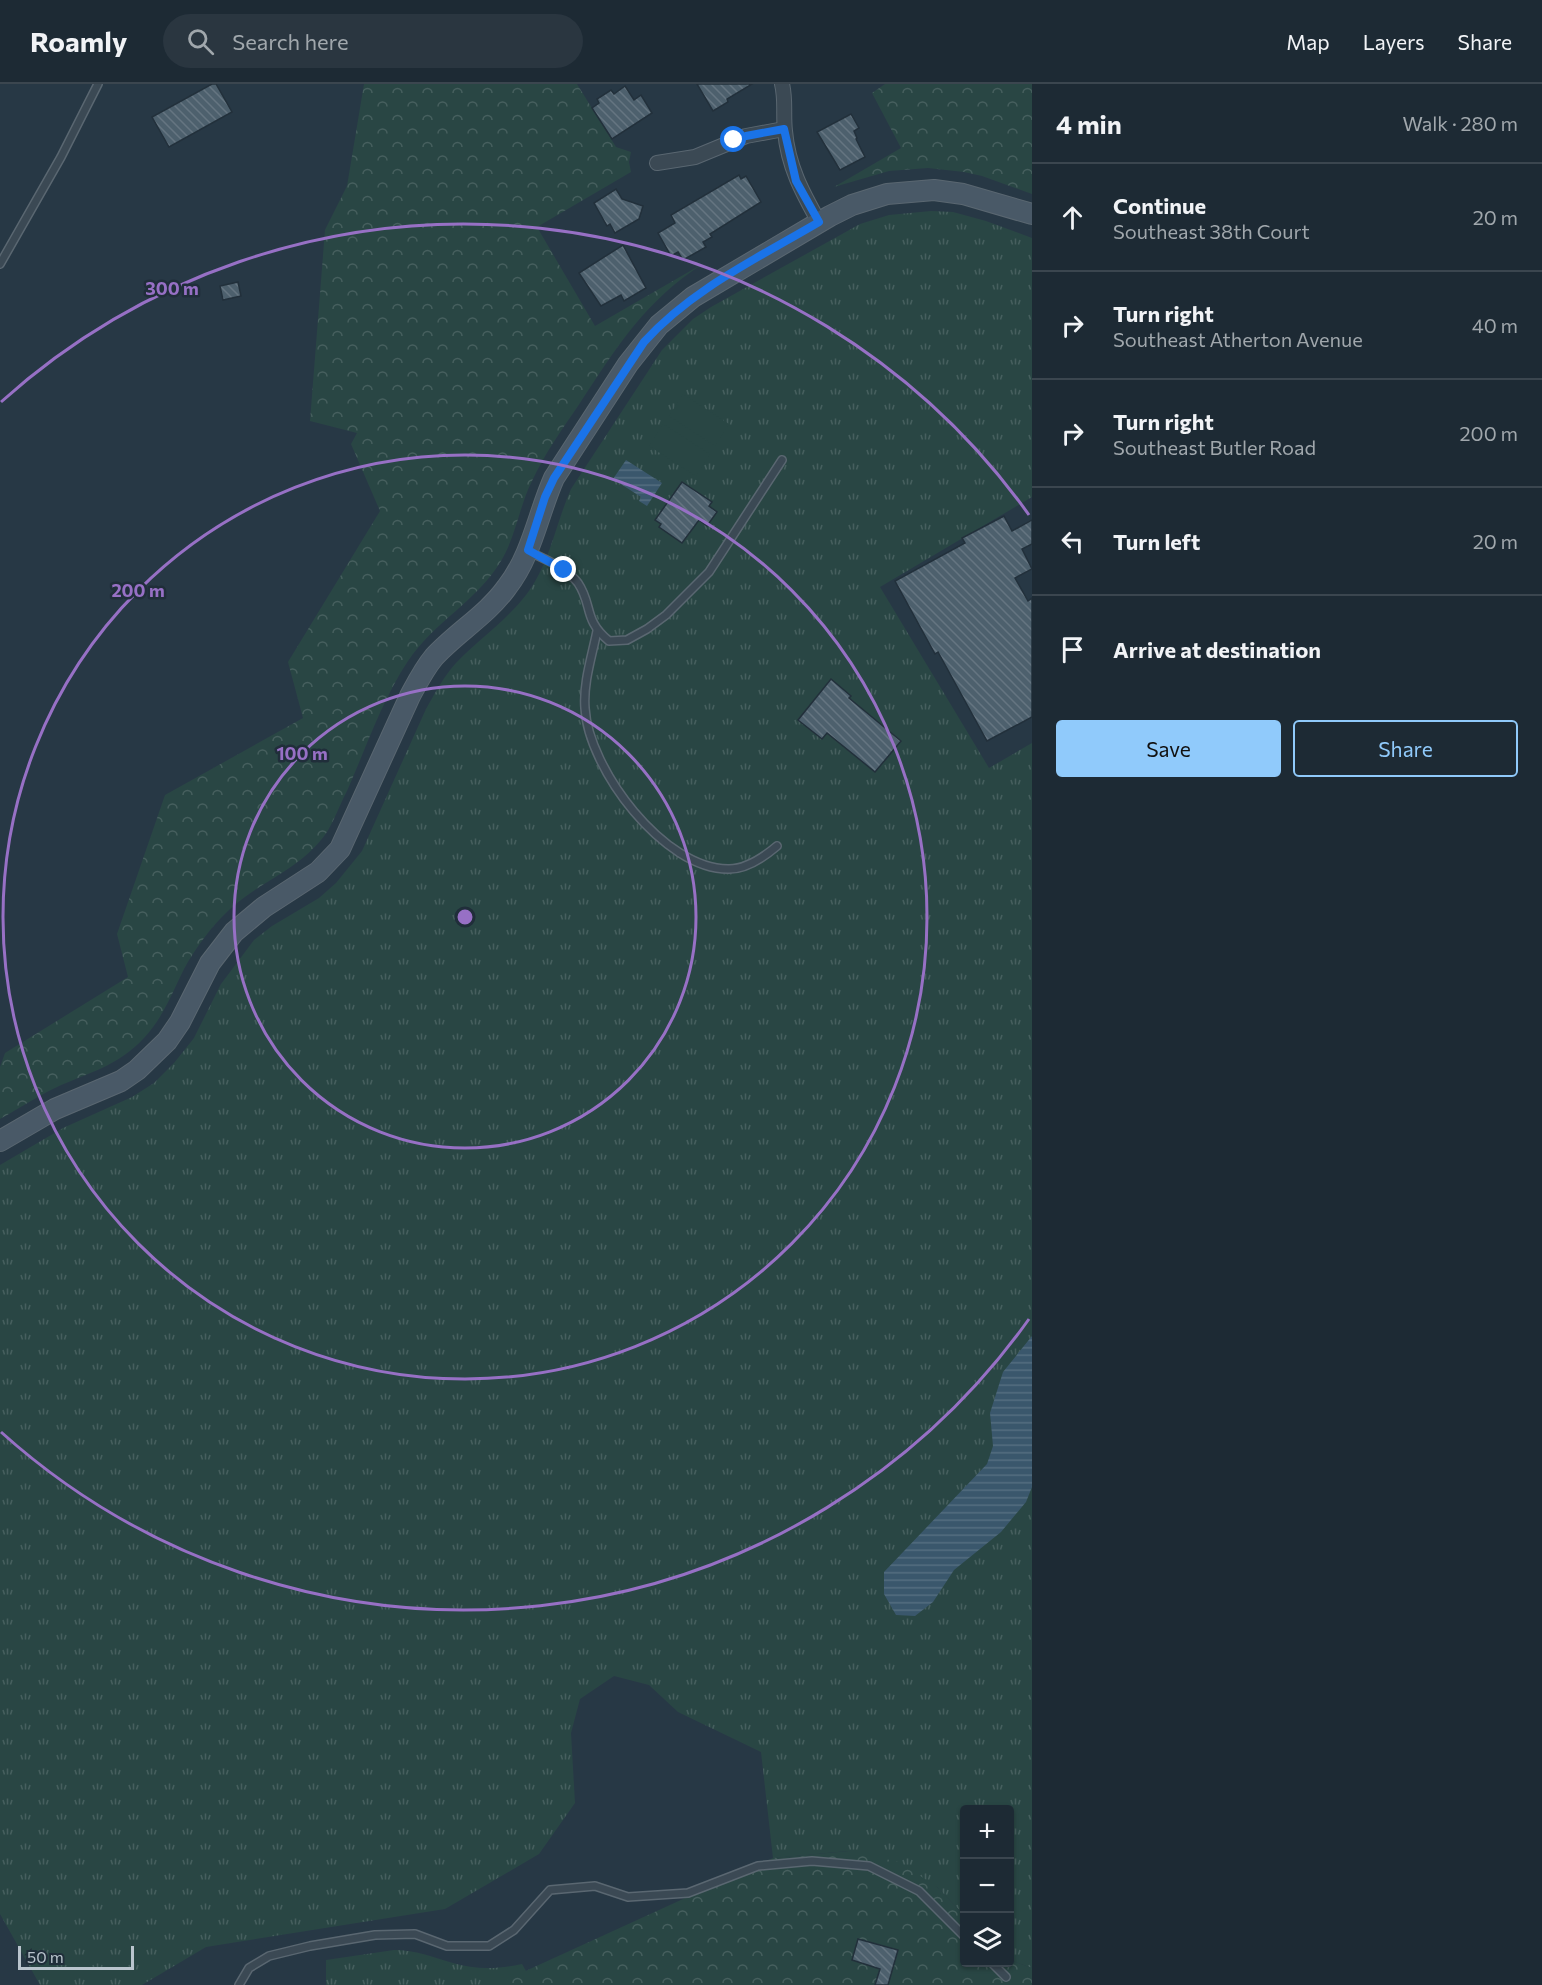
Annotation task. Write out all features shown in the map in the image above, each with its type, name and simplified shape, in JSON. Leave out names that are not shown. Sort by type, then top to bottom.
[{"type":"main road","points":[[0,1141],[55,1109],[100,1091],[137,1070],[167,1041],[180,1023],[210,963],[234,932],[248,918],[302,884],[331,860],[348,834],[410,696],[422,675],[433,658],[496,601],[508,586],[528,550],[545,497],[554,478],[644,342],[659,325],[693,297],[819,222],[852,205],[870,199],[887,194],[920,190],[963,194],[1032,214]]},
{"type":"street","points":[[782,84],[786,104],[784,129],[796,181],[819,222]]},
{"type":"street","points":[[657,163],[695,158],[746,136],[784,129]]},
{"type":"lane","points":[[0,264],[61,157],[98,84]]},
{"type":"lane","points":[[528,550],[564,570],[577,582],[597,631],[609,641],[627,640],[666,615],[709,572],[782,460]]},
{"type":"lane","points":[[597,631],[586,683],[585,710],[593,744],[605,771],[649,828],[670,847],[690,860],[712,868],[731,870],[750,864],[767,855],[777,846]]},
{"type":"lane","points":[[239,1985],[249,1968],[269,1956],[310,1946],[375,1935],[416,1934],[447,1946],[489,1946],[514,1930],[550,1890],[595,1886],[628,1897],[688,1893],[758,1866],[812,1861],[869,1866],[919,1891],[960,1932]]},
{"type":"lane","points":[[996,1967],[1006,1977]]},
{"type":"green space","points":[[364,84],[577,84],[616,147],[631,152],[629,162],[631,172],[537,227],[595,326],[704,263],[665,293],[620,343],[561,431],[532,481],[501,561],[480,588],[418,647],[408,661],[382,708],[333,822],[317,845],[293,865],[241,900],[216,923],[184,969],[157,1022],[134,1048],[102,1068],[67,1082],[0,1119],[0,1067],[5,1053],[128,977],[117,934],[165,795],[303,718],[288,662],[380,511],[351,444],[357,433],[310,421],[325,230],[347,186]]},
{"type":"green space","points":[[885,84],[1032,84],[1032,194],[982,176],[928,168],[889,171],[834,187],[901,148],[872,93]]},
{"type":"green space","points":[[931,211],[953,212],[1032,238],[1032,497],[880,587],[989,768],[1032,743],[1032,1968],[1014,1961],[1014,1805],[960,1805],[960,1911],[937,1887],[848,1851],[773,1858],[761,1752],[678,1712],[649,1685],[614,1676],[580,1699],[571,1733],[575,1803],[539,1854],[445,1909],[206,1947],[142,1985],[40,1985],[0,1914],[0,1165],[63,1128],[132,1097],[154,1083],[194,1038],[221,984],[254,940],[272,926],[319,898],[336,883],[362,851],[436,691],[456,663],[509,614],[534,583],[547,557],[571,489],[662,350],[693,319],[711,307],[860,224],[889,215]]},
{"type":"green space","points":[[683,394],[729,424],[715,446],[669,416]]},
{"type":"green space","points":[[663,424],[710,454],[696,476],[649,446]]},
{"type":"green space","points":[[849,1851],[899,1862],[937,1887],[960,1911],[960,1967],[1014,1967],[1014,1961],[1032,1968],[1032,1985],[495,1985],[773,1858]]},
{"type":"green space","points":[[394,1950],[417,1953],[479,1968],[522,1964],[534,1985],[326,1985],[326,1960]]},
{"type":"water","points":[[626,460],[662,483],[647,506],[639,501],[641,497],[613,479]]},
{"type":"water","points":[[1032,1336],[1032,1487],[1026,1502],[1001,1532],[954,1570],[933,1602],[915,1616],[896,1615],[884,1594],[884,1572],[987,1464],[993,1446],[990,1413],[1003,1372]]},
{"type":"building","points":[[212,84],[216,84],[232,112],[169,147],[152,117]]},
{"type":"building","points":[[697,84],[752,84],[727,99],[728,102],[713,111]]},
{"type":"building","points":[[625,86],[634,100],[641,95],[652,113],[612,139],[592,108],[599,103],[597,99],[611,90],[614,94]]},
{"type":"building","points":[[851,114],[859,128],[854,131],[865,157],[840,170],[817,132]]},
{"type":"building","points":[[739,175],[741,179],[746,176],[761,202],[710,234],[712,237],[703,242],[706,247],[683,260],[678,252],[671,256],[658,233],[675,223],[671,215]]},
{"type":"building","points":[[616,189],[622,199],[643,206],[639,219],[615,233],[610,224],[607,226],[594,203]]},
{"type":"building","points":[[623,245],[646,288],[624,301],[621,295],[601,306],[579,273]]},
{"type":"building","points":[[238,282],[241,296],[223,300],[220,286]]},
{"type":"building","points":[[682,482],[712,502],[709,506],[717,512],[707,526],[699,520],[682,543],[659,527],[661,524],[655,520]]},
{"type":"building","points":[[1004,516],[1012,531],[1032,520],[1032,544],[1022,549],[1032,569],[1015,578],[1028,601],[1032,598],[1032,717],[987,741],[938,652],[935,654],[895,581],[965,543],[962,538]]},
{"type":"building","points":[[831,679],[851,696],[849,698],[901,741],[875,772],[827,733],[822,739],[798,720]]},
{"type":"building","points":[[858,1939],[898,1950],[888,1985],[875,1985],[880,1969],[852,1960]]},
{"type":"route","points":[[564,570],[528,550],[545,497],[554,478],[644,342],[659,325],[693,297],[819,222],[796,181],[784,129],[734,140]]}]
